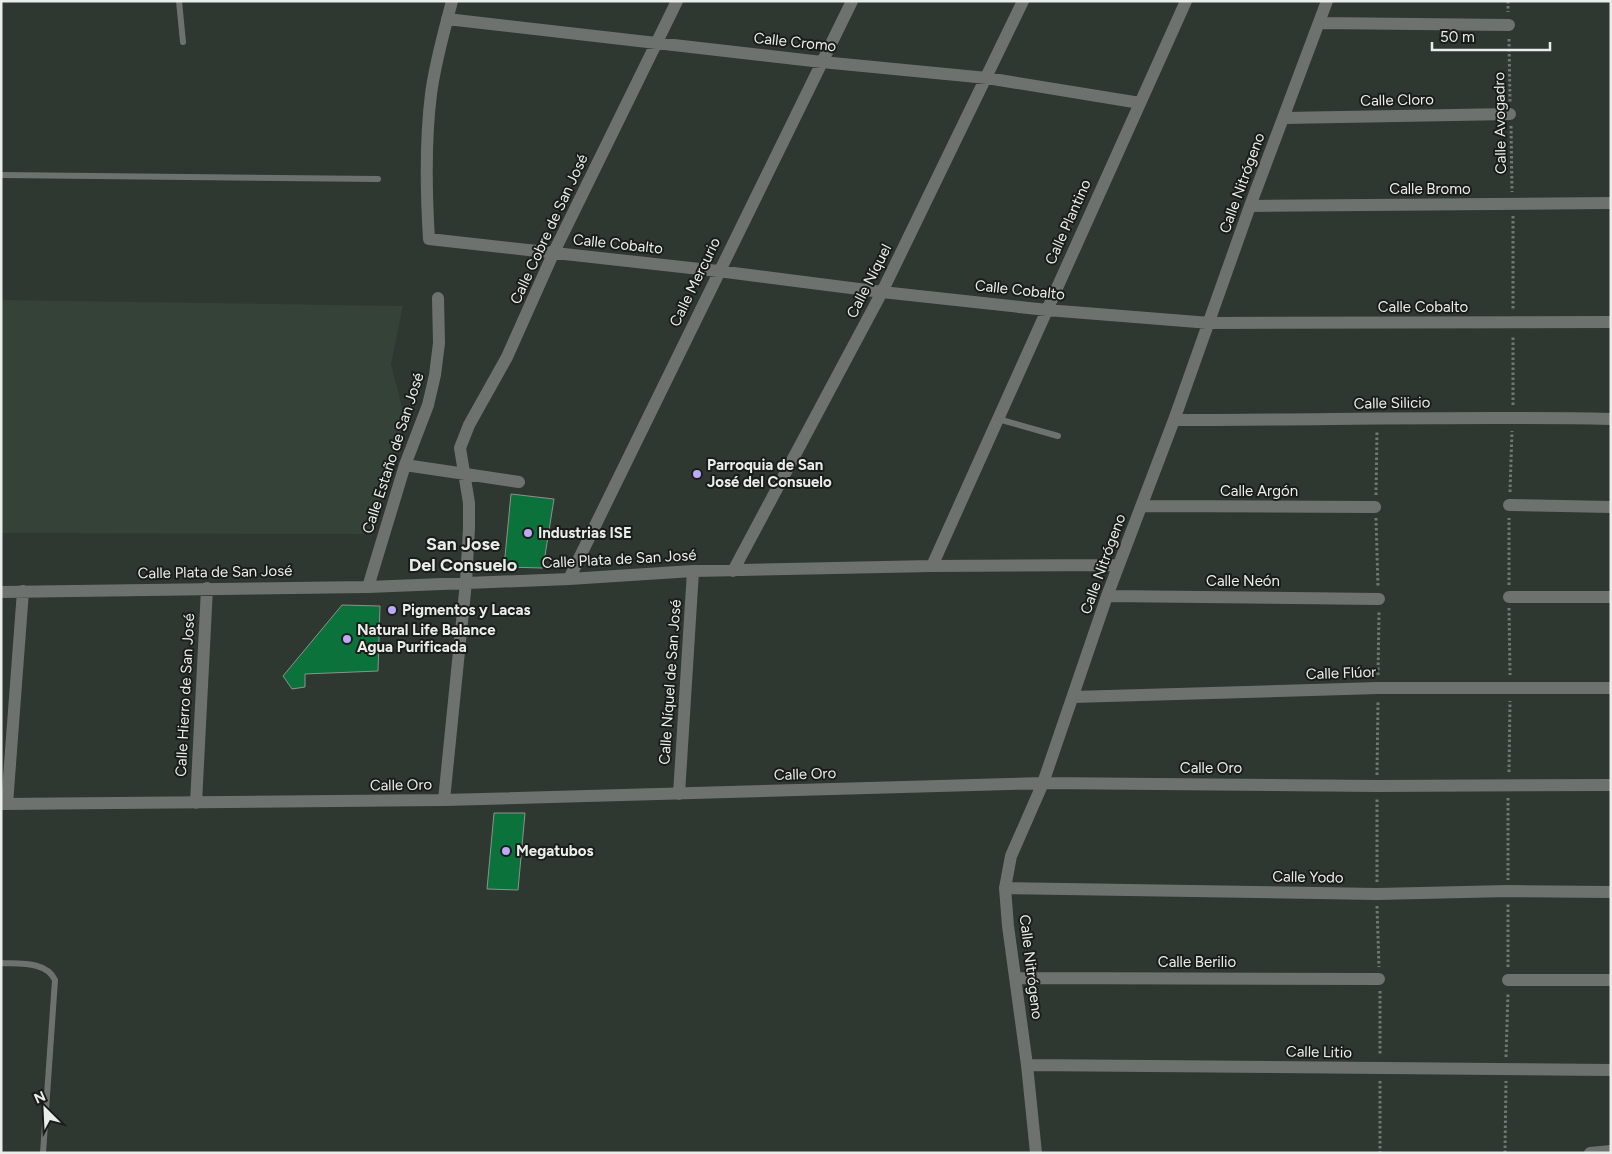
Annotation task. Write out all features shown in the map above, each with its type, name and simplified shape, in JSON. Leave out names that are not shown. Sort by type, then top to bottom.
[{"type":"street","points":[[447,19],[452,1]]},
{"type":"street","name":"Calle Cobre de San José","points":[[444,800],[466,582],[469,528],[469,503],[460,448],[464,436],[507,357],[554,254],[677,1]]},
{"type":"street","name":"Calle Mercurio","points":[[569,579],[718,271],[852,1]]},
{"type":"street","name":"Calle Níquel","points":[[733,571],[882,292],[1023,1]]},
{"type":"street","name":"Calle Plantino","points":[[932,566],[1186,1]]},
{"type":"street","name":"Calle Nitrógeno","points":[[1036,1153],[1006,888],[1011,856],[1043,783],[1107,596],[1210,323],[1250,206],[1327,1]]},
{"type":"street","name":"Calle Cromo","points":[[447,19],[822,62],[987,78],[1140,103]]},
{"type":"street","name":"Calle Cobalto","points":[[447,19],[431,94],[426,187],[429,239],[1047,310],[1210,323],[1611,322]]},
{"type":"street","points":[[1320,23],[1509,25]]},
{"type":"street","name":"Calle Cloro","points":[[1284,118],[1510,114]]},
{"type":"street","name":"Calle Bromo","points":[[1250,206],[1611,203]]},
{"type":"street","name":"Calle Estaño de San José","points":[[368,587],[405,464],[428,405],[435,375],[439,343],[438,298]]},
{"type":"street","name":"Calle Silicio","points":[[1174,420],[1378,420],[1512,417],[1611,419]]},
{"type":"street","points":[[405,464],[519,482]]},
{"type":"street","points":[[1510,505],[1611,508]]},
{"type":"street","name":"Calle Argón","points":[[1142,506],[1375,507]]},
{"type":"street","name":"Calle Plata de San José","points":[[1,592],[368,587],[569,579],[693,571],[932,566],[1119,566]]},
{"type":"street","name":"Calle Níquel de San José","points":[[678,794],[693,571]]},
{"type":"street","name":"Calle Hierro de San José","points":[[196,803],[207,588]]},
{"type":"street","points":[[4,804],[23,591]]},
{"type":"street","name":"Calle Neón","points":[[1107,596],[1379,599]]},
{"type":"street","points":[[1509,597],[1611,597]]},
{"type":"street","name":"Calle Flúor","points":[[1073,697],[1378,688],[1611,688]]},
{"type":"street","name":"Calle Oro","points":[[4,804],[444,800],[1043,783],[1377,786],[1611,785]]},
{"type":"street","name":"Calle Yodo","points":[[1006,888],[1377,894],[1508,891],[1611,892]]},
{"type":"street","name":"Calle Berilio","points":[[1015,978],[1380,979]]},
{"type":"street","points":[[1508,980],[1611,980]]},
{"type":"street","name":"Calle Litio","points":[[1027,1066],[1611,1070]]},
{"type":"street","points":[[1590,1153],[1611,1151]]},
{"type":"lane","points":[[179,1],[183,42]]},
{"type":"lane","points":[[1,175],[378,179]]},
{"type":"lane","points":[[998,419],[1058,436]]},
{"type":"lane","points":[[1,963],[39,966],[52,974],[55,980],[42,1153]]},
{"type":"path","name":"Calle Avogadro","points":[[1508,1],[1512,184]]},
{"type":"shaded area","points":[[1,300],[403,306],[391,364],[406,423],[369,534],[1,533]]},
{"type":"building","name":"Industrias ISE","points":[[511,494],[554,499],[543,568],[504,567]]},
{"type":"building","name":"Natural Life Balance Agua Purificada","points":[[342,605],[380,606],[378,671],[305,674],[305,687],[292,689],[283,676]]},
{"type":"building","name":"Megatubos","points":[[494,813],[525,813],[518,890],[487,889]]},
{"type":"place","name":"Parroquia de San José del Consuelo","points":[[697,474]]},
{"type":"place","name":"Industrias ISE","points":[[528,533]]},
{"type":"place","name":"Pigmentos y Lacas","points":[[392,610]]},
{"type":"place","name":"Natural Life Balance Agua Purificada","points":[[347,639]]},
{"type":"place","name":"Megatubos","points":[[506,851]]},
{"type":"district","name":"San Jose Del Consuelo","points":[[463,554]]}]
